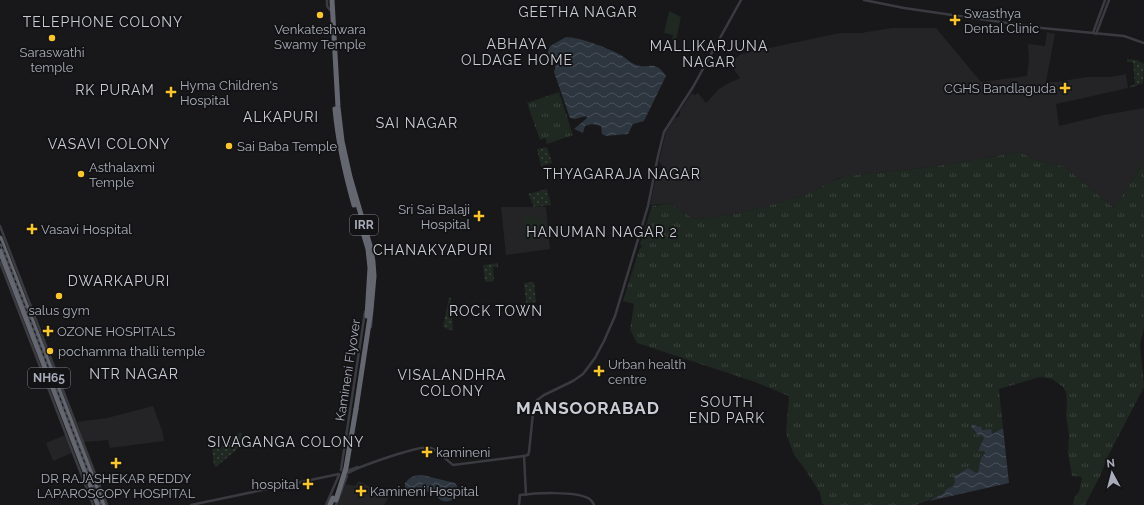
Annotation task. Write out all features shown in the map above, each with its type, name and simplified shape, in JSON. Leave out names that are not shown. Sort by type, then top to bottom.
[{"type":"highway","name":"IRR","points":[[331,0],[342,141],[353,193],[372,255],[374,276],[370,309]]},
{"type":"highway","name":"NH65","points":[[0,238],[98,505]]},
{"type":"highway","name":"NH65","points":[[0,250],[21,298],[31,336],[71,429]]},
{"type":"highway","name":"Kamineni Flyover","points":[[330,505],[335,502],[345,473],[370,309]]},
{"type":"highway","name":"NH65","points":[[94,495],[103,505]]},
{"type":"street","points":[[340,473],[343,478],[347,473],[366,465],[423,447],[430,447],[453,465],[528,455],[533,413],[536,401],[544,395],[573,381],[583,374],[595,358],[604,341],[615,316],[648,206],[664,132],[693,87],[741,0]]},
{"type":"street","points":[[864,0],[1042,28],[1124,36],[1144,43]]},
{"type":"street","points":[[1094,34],[1106,0]]},
{"type":"street","points":[[1094,34],[1109,0]]},
{"type":"street","points":[[0,226],[107,505]]},
{"type":"street","points":[[0,262],[94,495],[93,505]]},
{"type":"street","points":[[326,505],[340,473],[365,312],[370,309],[373,314],[347,473],[335,502]]},
{"type":"street","points":[[524,456],[526,495]]},
{"type":"street","points":[[191,505],[340,473],[344,469],[347,473]]},
{"type":"street","points":[[519,505],[519,496],[553,494],[589,498],[594,504]]},
{"type":"shaded area","points":[[892,28],[936,28],[981,82],[1027,76],[1029,59],[1028,44],[1045,46],[1047,32],[1055,34],[1046,82],[1056,82],[1087,77],[1111,77],[1126,74],[1128,88],[1056,104],[1059,126],[1104,115],[1144,108],[1144,162],[1114,208],[1065,167],[1033,159],[1020,152],[931,167],[838,178],[809,194],[741,213],[700,219],[692,218],[670,203],[650,205],[656,177],[662,172],[662,166],[659,161],[666,132],[675,118],[680,114],[680,111],[692,93],[695,95],[698,93],[706,103],[719,89],[740,78],[729,63],[741,54],[840,33],[861,33]]},
{"type":"shaded area","points":[[501,207],[546,207],[550,249],[506,255]]},
{"type":"shaded area","points":[[153,406],[162,430],[164,441],[110,448],[108,440],[84,442],[77,422],[107,418]]},
{"type":"shaded area","points":[[65,435],[72,453],[53,461],[46,443]]},
{"type":"shaded area","name":"Kamineni Hospital","points":[[359,481],[389,497],[384,505],[336,505],[346,484],[355,486]]},
{"type":"green space","points":[[669,11],[681,17],[676,41],[672,40],[673,35],[664,33]]},
{"type":"green space","points":[[1127,59],[1137,60],[1144,64],[1143,83],[1130,88],[1130,85],[1135,85],[1133,62],[1127,62]]},
{"type":"green space","points":[[559,92],[573,135],[547,144],[545,138],[540,140],[527,103]]},
{"type":"green space","points":[[547,147],[552,163],[541,166],[537,149]]},
{"type":"green space","points":[[1020,152],[1033,159],[1065,167],[1114,208],[1144,162],[1144,328],[1140,344],[1144,387],[1106,460],[1101,474],[1085,505],[1073,505],[1074,498],[1079,492],[1082,477],[1072,476],[1068,454],[1069,435],[1066,415],[1066,392],[1063,387],[1052,379],[1040,377],[999,389],[1003,428],[991,434],[979,427],[973,430],[978,436],[981,435],[984,438],[979,451],[984,451],[985,453],[981,458],[978,472],[955,482],[953,486],[940,496],[916,505],[827,505],[822,504],[820,493],[794,455],[786,433],[789,396],[755,382],[637,343],[630,330],[634,304],[623,301],[639,250],[642,246],[640,244],[652,206],[670,203],[692,218],[700,219],[741,213],[802,196],[837,179],[856,175],[931,167]]},
{"type":"green space","points":[[547,189],[551,205],[534,207],[528,194]]},
{"type":"green space","points":[[538,216],[538,220],[546,219],[547,226],[539,227],[540,238],[525,240],[523,218]]},
{"type":"green space","points":[[498,263],[498,267],[493,267],[494,281],[485,282],[483,265]]},
{"type":"green space","points":[[534,282],[536,302],[526,303],[524,283]]},
{"type":"green space","points":[[449,298],[451,298],[453,331],[443,327]]},
{"type":"green space","points":[[241,432],[242,438],[238,442],[241,446],[216,467],[214,465],[212,449],[229,445],[229,439]]},
{"type":"water","points":[[566,37],[579,39],[600,46],[621,55],[639,66],[654,66],[662,71],[666,76],[644,121],[633,124],[628,134],[606,136],[602,134],[601,126],[592,124],[585,126],[583,133],[574,129],[587,118],[586,116],[575,119],[570,118],[554,72],[558,57],[550,57],[548,51],[550,46]]},
{"type":"water","points":[[972,424],[979,427],[981,426],[982,430],[991,429],[992,434],[1003,428],[1009,483],[929,501],[953,486],[955,482],[954,477],[968,468],[976,473],[978,472],[981,458],[985,453],[984,451],[978,451],[984,438],[981,435],[978,436],[971,426]]},
{"type":"water","points":[[422,475],[455,483],[458,488],[455,499],[442,501],[433,492],[415,492],[405,488],[405,483],[409,479],[414,476]]},
{"type":"railway","points":[[0,241],[101,505]]},
{"type":"place","name":"Venkateshwara Swamy Temple","points":[[320,15]]},
{"type":"place","name":"Swasthya Dental Clinic","points":[[955,20]]},
{"type":"place","name":"Saraswathi temple","points":[[52,38]]},
{"type":"place","name":"CGHS Bandlaguda","points":[[1065,88]]},
{"type":"place","name":"Hyma Children's Hospital","points":[[171,92]]},
{"type":"place","name":"Sai Baba Temple","points":[[229,146]]},
{"type":"place","name":"Asthalaxmi Temple","points":[[81,174]]},
{"type":"place","name":"Sri Sai Balaji Hospital","points":[[479,216]]},
{"type":"place","name":"Vasavi Hospital","points":[[32,229]]},
{"type":"place","name":"salus gym","points":[[59,296]]},
{"type":"place","name":"OZONE HOSPITALS","points":[[48,331]]},
{"type":"place","name":"pochamma thalli temple","points":[[50,351]]},
{"type":"place","name":"Urban health centre","points":[[599,371]]},
{"type":"place","name":"kamineni","points":[[427,452]]},
{"type":"place","name":"DR RAJASHEKAR REDDY LAPAROSCOPY HOSPITAL","points":[[116,463]]},
{"type":"place","name":"hospital","points":[[308,484]]},
{"type":"place","name":"Kamineni Hospital","points":[[361,491]]},
{"type":"district","name":"GEETHA NAGAR","points":[[578,12]]},
{"type":"district","name":"TELEPHONE COLONY","points":[[103,22]]},
{"type":"district","name":"ABHAYA OLDAGE HOME","points":[[517,52]]},
{"type":"district","name":"MALLIKARJUNA NAGAR","points":[[709,54]]},
{"type":"district","name":"RK PURAM","points":[[115,90]]},
{"type":"district","name":"ALKAPURI","points":[[281,117]]},
{"type":"district","name":"SAI NAGAR","points":[[417,123]]},
{"type":"district","name":"VASAVI COLONY","points":[[109,144]]},
{"type":"district","name":"THYAGARAJA NAGAR","points":[[622,174]]},
{"type":"district","name":"HANUMAN NAGAR 2","points":[[602,232]]},
{"type":"district","name":"CHANAKYAPURI","points":[[433,250]]},
{"type":"district","name":"DWARKAPURI","points":[[119,281]]},
{"type":"district","name":"ROCK TOWN","points":[[496,311]]},
{"type":"district","name":"NTR NAGAR","points":[[134,374]]},
{"type":"district","name":"VISALANDHRA COLONY","points":[[452,384]]},
{"type":"district","name":"MANSOORABAD","points":[[588,408]]},
{"type":"district","name":"SOUTH END PARK","points":[[727,410]]},
{"type":"district","name":"SIVAGANGA COLONY","points":[[286,442]]}]
